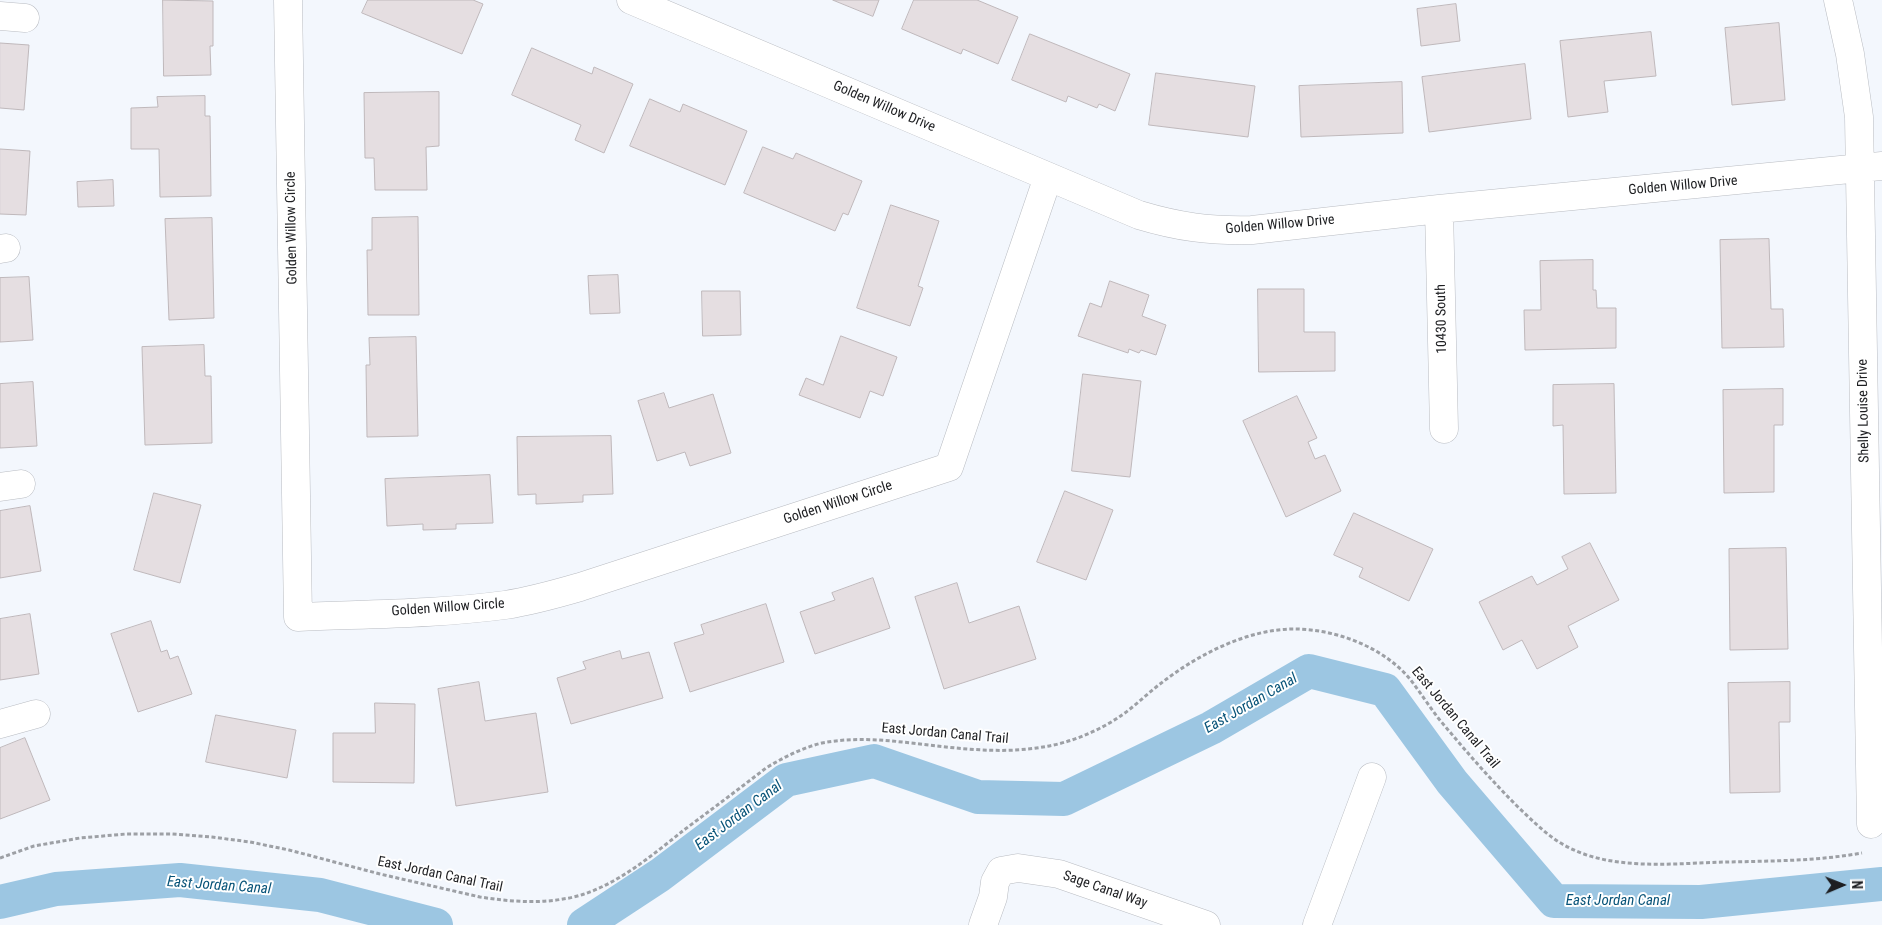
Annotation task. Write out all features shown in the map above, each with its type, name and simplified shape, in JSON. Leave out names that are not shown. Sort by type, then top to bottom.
[{"type":"street","name":"Golden Willow Circle","points":[[288,0],[298,618],[469,609],[544,597],[949,467],[1048,177]]},
{"type":"street","name":"Golden Willow Drive","points":[[630,0],[1139,215],[1166,223],[1194,228],[1252,230],[1439,209],[1871,167]]},
{"type":"street","name":"Shelly Louise Drive","points":[[1838,0],[1871,167],[1874,584],[1871,824]]},
{"type":"street","name":"10430 South","points":[[1439,209],[1444,429]]},
{"type":"street","points":[[0,724],[36,714]]},
{"type":"street","points":[[1317,925],[1372,777]]},
{"type":"street","name":"Sage Canal Way","points":[[982,925],[993,898],[995,882],[1001,871],[1018,868],[1059,874],[1206,925]]},
{"type":"path","name":"East Jordan Canal Trail","points":[[0,858],[34,846],[72,839],[126,834],[182,834],[270,846],[480,897],[518,901],[565,899],[592,890],[633,869],[766,768],[784,757],[803,749],[822,743],[849,740],[876,740],[996,751],[1023,751],[1050,746],[1076,738],[1113,721],[1180,670],[1203,656],[1234,642],[1267,632],[1294,629],[1321,631],[1348,638],[1370,648],[1390,661],[1408,677],[1434,713],[1495,784],[1546,834],[1565,846],[1586,855],[1608,861],[1647,863],[1812,860],[1863,853]]},
{"type":"building","points":[[163,0],[213,1],[213,46],[210,46],[211,75],[164,76]]},
{"type":"building","points":[[368,0],[473,0],[483,4],[462,54],[362,13]]},
{"type":"building","points":[[833,0],[879,0],[873,16]]},
{"type":"building","points":[[914,0],[977,0],[1018,17],[998,64],[963,49],[961,54],[902,29]]},
{"type":"building","points":[[1456,4],[1460,41],[1421,46],[1417,9]]},
{"type":"building","points":[[1779,23],[1785,100],[1732,105],[1725,28]]},
{"type":"building","points":[[1651,32],[1656,76],[1604,81],[1608,112],[1568,117],[1560,41]]},
{"type":"building","points":[[1030,34],[1130,74],[1115,111],[1099,104],[1097,108],[1068,96],[1066,102],[1012,80]]},
{"type":"building","points":[[0,43],[29,45],[24,110],[0,108]]},
{"type":"building","points":[[532,48],[592,74],[594,67],[633,84],[604,153],[575,140],[581,125],[512,95]]},
{"type":"building","points":[[1525,64],[1531,119],[1429,132],[1422,77]]},
{"type":"building","points":[[1156,73],[1255,86],[1248,137],[1149,125]]},
{"type":"building","points":[[1402,82],[1403,133],[1301,137],[1299,86]]},
{"type":"building","points":[[439,92],[439,146],[426,147],[427,190],[375,190],[374,158],[365,158],[364,93]]},
{"type":"building","points":[[205,96],[205,116],[210,116],[211,196],[160,197],[159,149],[131,149],[131,108],[158,107],[157,97]]},
{"type":"building","points":[[650,99],[680,112],[683,104],[747,131],[725,185],[630,146]]},
{"type":"building","points":[[763,147],[793,159],[796,153],[862,181],[848,215],[843,213],[835,231],[744,193]]},
{"type":"building","points":[[0,149],[30,151],[26,215],[0,214]]},
{"type":"building","points":[[113,180],[114,206],[78,207],[77,182]]},
{"type":"building","points":[[891,205],[939,221],[918,286],[923,288],[910,326],[857,308]]},
{"type":"building","points":[[418,217],[419,315],[368,315],[367,250],[372,250],[372,218]]},
{"type":"building","points":[[212,218],[214,318],[169,320],[165,219]]},
{"type":"building","points":[[1769,239],[1771,309],[1783,309],[1784,347],[1722,348],[1720,240]]},
{"type":"building","points":[[1593,260],[1593,290],[1596,290],[1597,308],[1616,308],[1616,348],[1525,350],[1524,310],[1541,310],[1540,261]]},
{"type":"building","points":[[618,275],[620,313],[590,314],[588,276]]},
{"type":"building","points":[[29,277],[33,340],[0,342],[0,278]]},
{"type":"building","points":[[1110,281],[1149,295],[1142,316],[1166,325],[1156,355],[1141,350],[1139,353],[1129,349],[1128,353],[1078,336],[1090,303],[1101,307]]},
{"type":"building","points":[[1258,289],[1304,289],[1304,332],[1335,332],[1335,371],[1259,372]]},
{"type":"building","points":[[702,291],[740,291],[741,335],[703,336]]},
{"type":"building","points":[[841,336],[897,357],[883,396],[870,391],[860,418],[799,395],[806,378],[823,385]]},
{"type":"building","points":[[416,337],[418,436],[367,437],[366,365],[370,365],[369,338]]},
{"type":"building","points":[[204,345],[205,376],[211,376],[212,443],[145,445],[142,347]]},
{"type":"building","points":[[1083,374],[1141,381],[1130,477],[1072,471]]},
{"type":"building","points":[[33,382],[37,446],[0,448],[0,384]]},
{"type":"building","points":[[1614,384],[1616,493],[1564,494],[1563,425],[1553,426],[1553,385]]},
{"type":"building","points":[[1783,389],[1783,425],[1774,425],[1774,492],[1724,493],[1723,390]]},
{"type":"building","points":[[664,393],[669,408],[713,394],[731,453],[690,466],[685,452],[657,461],[638,401]]},
{"type":"building","points":[[1297,396],[1317,438],[1308,442],[1315,459],[1325,455],[1341,491],[1286,517],[1243,421]]},
{"type":"building","points":[[611,436],[613,494],[583,495],[583,502],[536,504],[536,494],[518,495],[517,437]]},
{"type":"building","points":[[490,475],[493,523],[456,524],[456,529],[423,530],[423,524],[387,526],[385,479]]},
{"type":"building","points":[[1065,491],[1113,510],[1086,580],[1037,562]]},
{"type":"building","points":[[154,493],[201,505],[180,583],[134,570]]},
{"type":"building","points":[[30,506],[41,571],[0,578],[0,511]]},
{"type":"building","points":[[1354,513],[1433,549],[1409,601],[1359,577],[1363,568],[1334,555]]},
{"type":"building","points":[[1590,543],[1619,600],[1568,626],[1578,647],[1537,669],[1522,640],[1503,650],[1479,602],[1532,576],[1537,585],[1568,569],[1562,557]]},
{"type":"building","points":[[1786,548],[1788,649],[1730,650],[1729,549]]},
{"type":"building","points":[[873,578],[890,628],[815,654],[800,612],[835,600],[832,593]]},
{"type":"building","points":[[957,583],[969,623],[1019,606],[1036,659],[944,689],[915,597]]},
{"type":"building","points":[[766,604],[784,662],[690,692],[674,643],[704,634],[701,625]]},
{"type":"building","points":[[30,614],[39,674],[0,680],[0,619]]},
{"type":"building","points":[[151,621],[161,652],[167,650],[170,659],[178,656],[192,694],[138,712],[111,634]]},
{"type":"building","points":[[620,651],[622,659],[649,652],[663,698],[571,724],[557,678],[586,669],[583,662]]},
{"type":"building","points":[[479,682],[485,721],[536,713],[548,792],[456,806],[438,689]]},
{"type":"building","points":[[1790,682],[1790,722],[1779,722],[1780,792],[1730,793],[1728,683]]},
{"type":"building","points":[[375,703],[415,704],[414,783],[333,782],[333,733],[375,733]]},
{"type":"building","points":[[216,715],[296,730],[287,778],[206,762]]},
{"type":"building","points":[[25,738],[50,800],[0,819],[0,748]]},
{"type":"waterway","name":"East Jordan Canal","points":[[584,925],[660,875],[786,780],[874,761],[978,797],[1064,799],[1211,728],[1309,671],[1385,690],[1452,782],[1554,901],[1701,902],[1882,884]]},
{"type":"waterway","name":"East Jordan Canal","points":[[0,902],[56,889],[180,880],[320,895],[436,925]]}]
